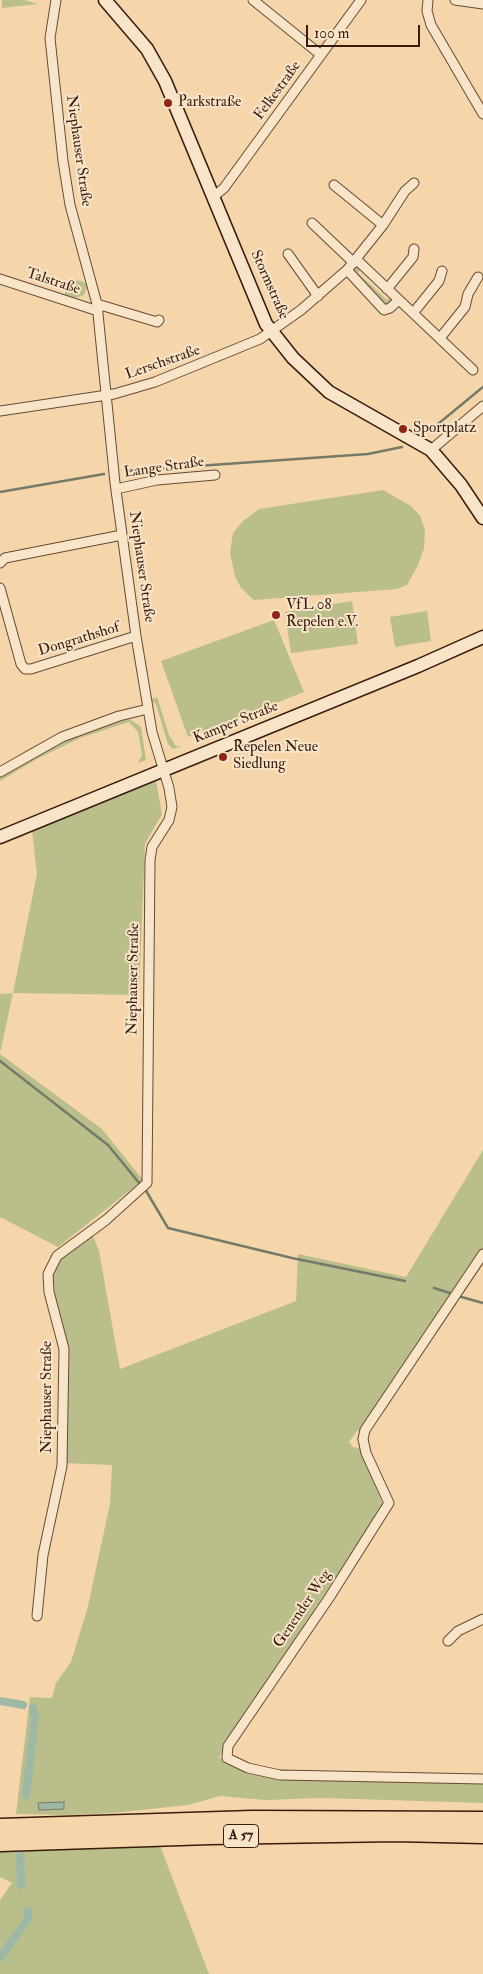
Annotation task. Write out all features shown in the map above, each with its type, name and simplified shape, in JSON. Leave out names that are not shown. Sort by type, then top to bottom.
[{"type":"highway","name":"A 57","points":[[0,1827],[260,1819],[483,1820]]},
{"type":"highway","name":"A 57","points":[[0,1843],[210,1836],[396,1833],[483,1834]]},
{"type":"street","name":"Niephauser Straße","points":[[37,1616],[43,1555],[62,1466],[64,1349],[49,1292],[48,1274],[51,1264],[58,1256],[106,1220],[147,1183],[150,860],[152,847],[169,820],[172,807],[152,732],[136,636],[116,489],[97,308],[70,205],[63,161],[50,38],[56,0]]},
{"type":"street","points":[[253,0],[321,56]]},
{"type":"street","name":"Felkestraße","points":[[213,196],[224,188],[361,0]]},
{"type":"street","points":[[428,0],[426,11],[431,25],[483,114]]},
{"type":"street","points":[[455,0],[483,4]]},
{"type":"street","name":"Stormstraße","points":[[112,2],[147,49],[164,81],[266,324],[293,358],[329,392],[431,450],[461,486],[483,518]]},
{"type":"street","name":"Lerschstraße","points":[[0,412],[105,395],[155,382],[181,373],[260,339],[318,296],[353,264],[383,226],[405,191],[414,183]]},
{"type":"street","points":[[334,186],[383,226]]},
{"type":"street","points":[[312,223],[353,264],[387,288],[414,312],[473,370]]},
{"type":"street","points":[[387,288],[413,257],[414,249]]},
{"type":"street","points":[[288,254],[318,296]]},
{"type":"street","points":[[353,264],[384,310],[390,308],[399,300]]},
{"type":"street","points":[[414,312],[431,293],[439,281],[442,271]]},
{"type":"street","points":[[440,338],[465,307],[468,294],[478,277]]},
{"type":"street","name":"Talstraße","points":[[0,279],[97,308]]},
{"type":"street","points":[[97,308],[156,322],[159,320]]},
{"type":"street","points":[[431,450],[483,406]]},
{"type":"street","name":"Lange Straße","points":[[116,489],[157,480],[215,475]]},
{"type":"street","points":[[0,563],[5,558],[122,535]]},
{"type":"street","name":"Dongrathshof","points":[[0,588],[20,664],[25,669],[31,670],[136,636]]},
{"type":"street","name":"Kamper Straße","points":[[0,837],[418,666],[483,636]]},
{"type":"street","points":[[0,772],[62,738],[119,716],[148,709]]},
{"type":"street","name":"Genender Weg","points":[[483,1254],[365,1430],[363,1439],[366,1453],[389,1503],[328,1598],[228,1746],[227,1758],[248,1768],[280,1774],[483,1779]]},
{"type":"street","points":[[448,1641],[458,1631],[483,1620]]},
{"type":"green space","points":[[2,0],[24,0],[38,4],[2,8]]},
{"type":"green space","points":[[356,267],[362,268],[358,273],[387,300],[391,296],[394,301],[385,308],[353,271]]},
{"type":"green space","points":[[69,280],[82,281],[88,285],[84,295],[76,298],[64,296]]},
{"type":"green space","points":[[383,490],[411,506],[420,516],[425,530],[424,549],[407,585],[397,589],[254,600],[241,588],[235,576],[230,553],[233,533],[242,522],[259,509]]},
{"type":"green space","points":[[352,601],[358,644],[291,653],[285,612]]},
{"type":"green space","points":[[427,611],[431,641],[395,647],[390,617]]},
{"type":"green space","points":[[274,620],[304,692],[188,737],[161,661]]},
{"type":"green space","points":[[157,697],[169,735],[176,746],[181,746],[173,749],[168,744],[156,704],[150,700]]},
{"type":"green space","points":[[135,706],[51,739],[0,768],[25,751],[59,733]]},
{"type":"green space","points":[[128,718],[141,727],[146,760],[138,763],[142,755],[138,732],[129,722],[80,738],[37,759],[0,781],[0,777],[57,744]]},
{"type":"green space","points":[[156,781],[162,814],[145,844],[139,995],[13,993],[37,874],[32,831]]},
{"type":"green space","points":[[13,993],[0,1053],[0,994]]},
{"type":"green space","points":[[0,1054],[102,1129],[143,1180],[58,1247],[0,1217]]},
{"type":"green space","points":[[483,1150],[483,1254],[365,1430],[357,1431],[349,1442],[353,1447],[361,1448],[383,1505],[226,1744],[219,1758],[250,1774],[281,1779],[483,1783],[483,1803],[322,1798],[265,1800],[220,1796],[188,1805],[112,1813],[68,1815],[16,1814],[30,1697],[52,1698],[56,1683],[71,1662],[87,1610],[110,1504],[112,1465],[63,1463],[65,1344],[50,1291],[52,1265],[92,1234],[99,1251],[120,1369],[296,1301],[298,1254],[406,1277]]},
{"type":"green space","points":[[159,1843],[209,1974],[0,1974],[0,1900],[12,1883],[0,1877],[0,1850]]},
{"type":"shaded area","points":[[64,1802],[64,1809],[39,1810],[38,1803]]},
{"type":"waterway","points":[[432,429],[483,387]]},
{"type":"waterway","points":[[126,471],[368,454],[402,447]]},
{"type":"waterway","points":[[0,492],[104,474]]},
{"type":"waterway","points":[[0,1061],[108,1145],[140,1184]]},
{"type":"waterway","points":[[145,1189],[168,1228],[292,1258],[405,1281]]},
{"type":"waterway","points":[[434,1288],[453,1294]]},
{"type":"waterway","points":[[458,1296],[483,1303]]},
{"type":"waterway","points":[[0,1701],[23,1705]]},
{"type":"waterway","points":[[26,1795],[35,1716],[33,1708]]},
{"type":"waterway","points":[[20,1852],[21,1885]]},
{"type":"waterway","points":[[0,1958],[28,1919],[28,1911]]},
{"type":"place","name":"Parkstraße","points":[[168,103]]},
{"type":"place","name":"Sportplatz","points":[[403,429]]},
{"type":"place","name":"VfL 08 Repelen e.V.","points":[[276,615]]},
{"type":"place","name":"Repelen Neue Siedlung","points":[[223,757]]}]
